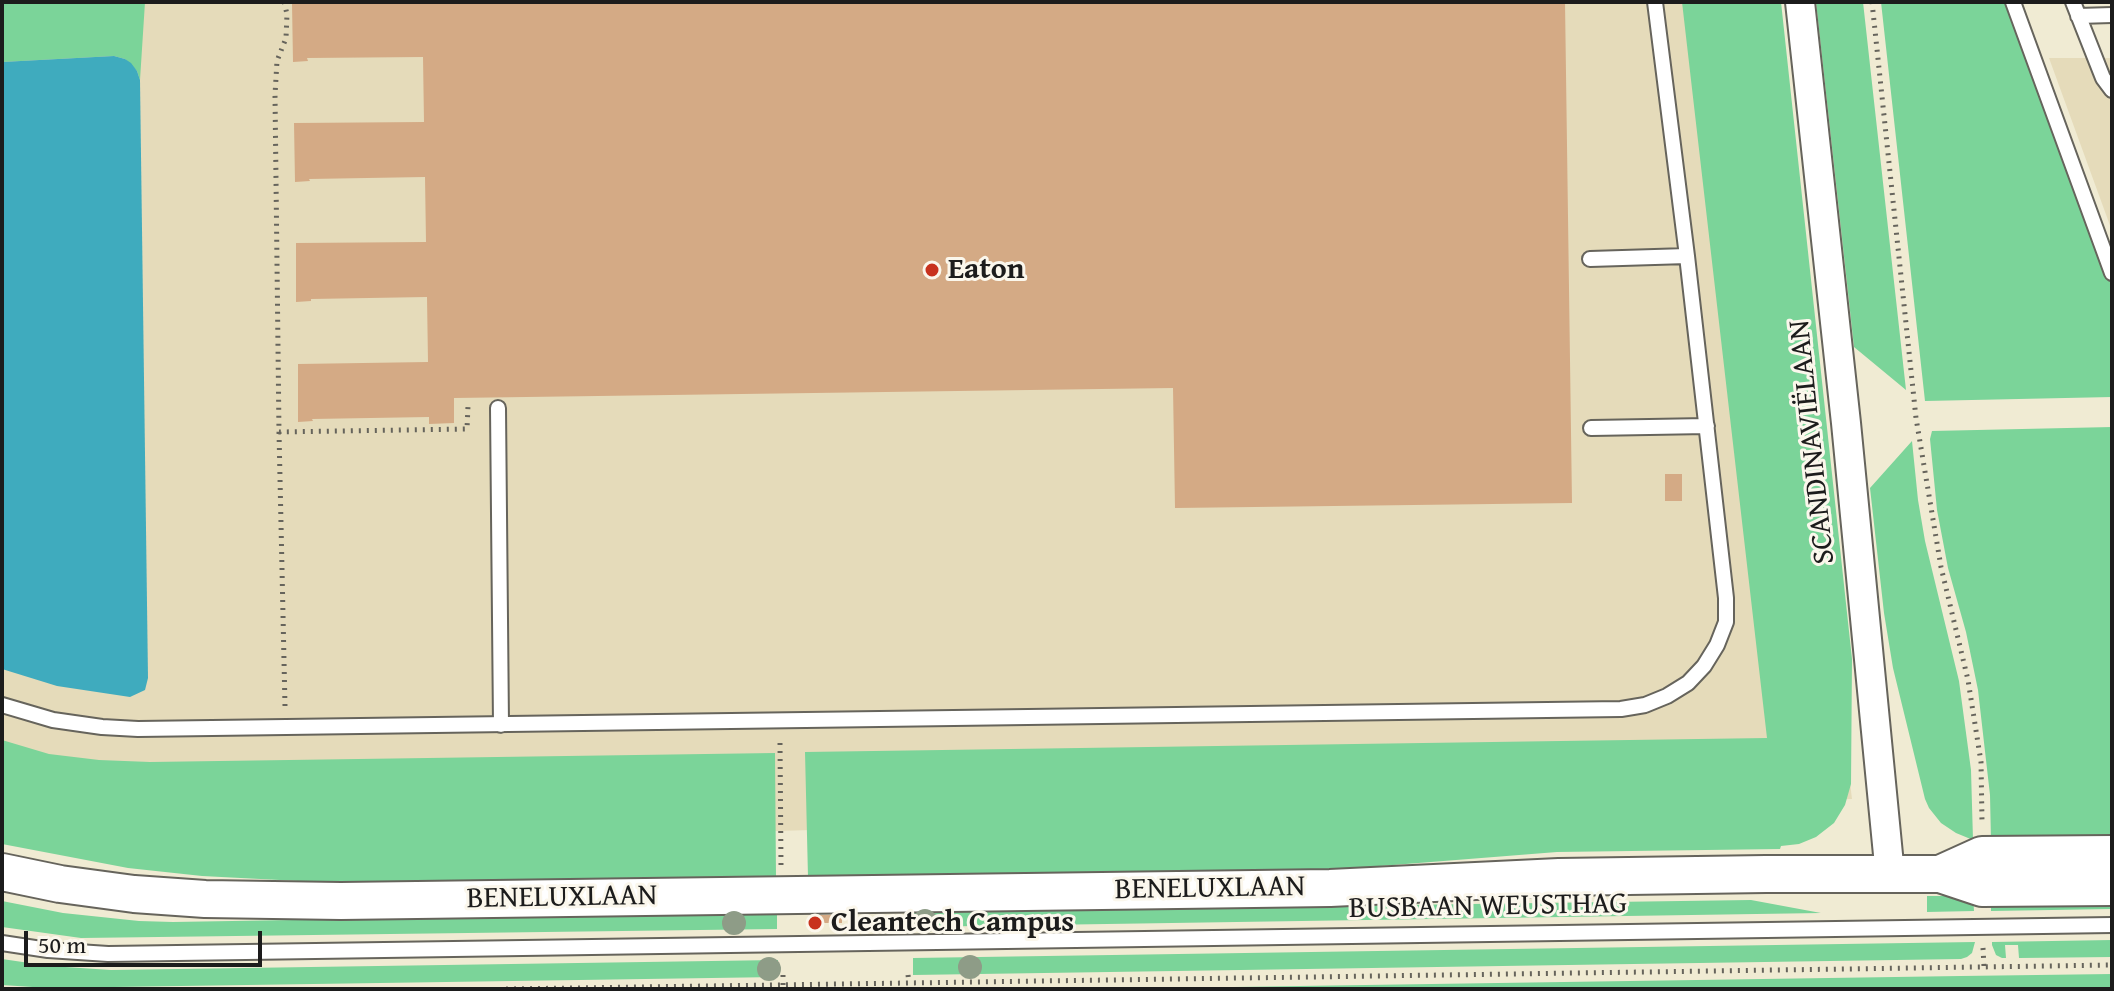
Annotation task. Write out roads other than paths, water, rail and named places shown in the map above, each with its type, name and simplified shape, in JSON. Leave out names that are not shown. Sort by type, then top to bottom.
[{"type":"street","name":"SCANDINAVIËLAAN","points":[[1800,2],[1846,423],[1890,875]]},
{"type":"street","name":"BENELUXLAAN","points":[[1940,874],[1982,855],[2112,854]]},
{"type":"street","name":"BENELUXLAAN","points":[[2,872],[134,894],[205,899],[341,901],[1314,888],[1591,877],[1766,874],[1940,874],[1982,888],[2112,887]]},
{"type":"lane","points":[[2,705],[53,720],[102,727],[285,727],[1621,709],[1645,705],[1667,696],[1688,683],[1704,666],[1717,645],[1726,622],[1726,598],[1655,2]]},
{"type":"lane","points":[[2013,2],[2112,273]]},
{"type":"lane","points":[[2076,9],[2112,15]]},
{"type":"lane","points":[[2076,9],[2103,78],[2112,90]]},
{"type":"lane","points":[[1590,259],[1687,256]]},
{"type":"lane","points":[[498,408],[501,725]]},
{"type":"lane","points":[[1591,428],[1707,426]]},
{"type":"lane","name":"BUSBAAN WEUSTHAG","points":[[2,943],[108,954],[2112,925]]},
{"type":"water","points":[[114,56],[131,63],[140,80],[148,678],[145,690],[130,697],[57,686],[2,669],[2,62]]},
{"type":"place","name":"Eaton","points":[[932,270]]},
{"type":"place","name":"Cleantech Campus","points":[[815,923]]}]
